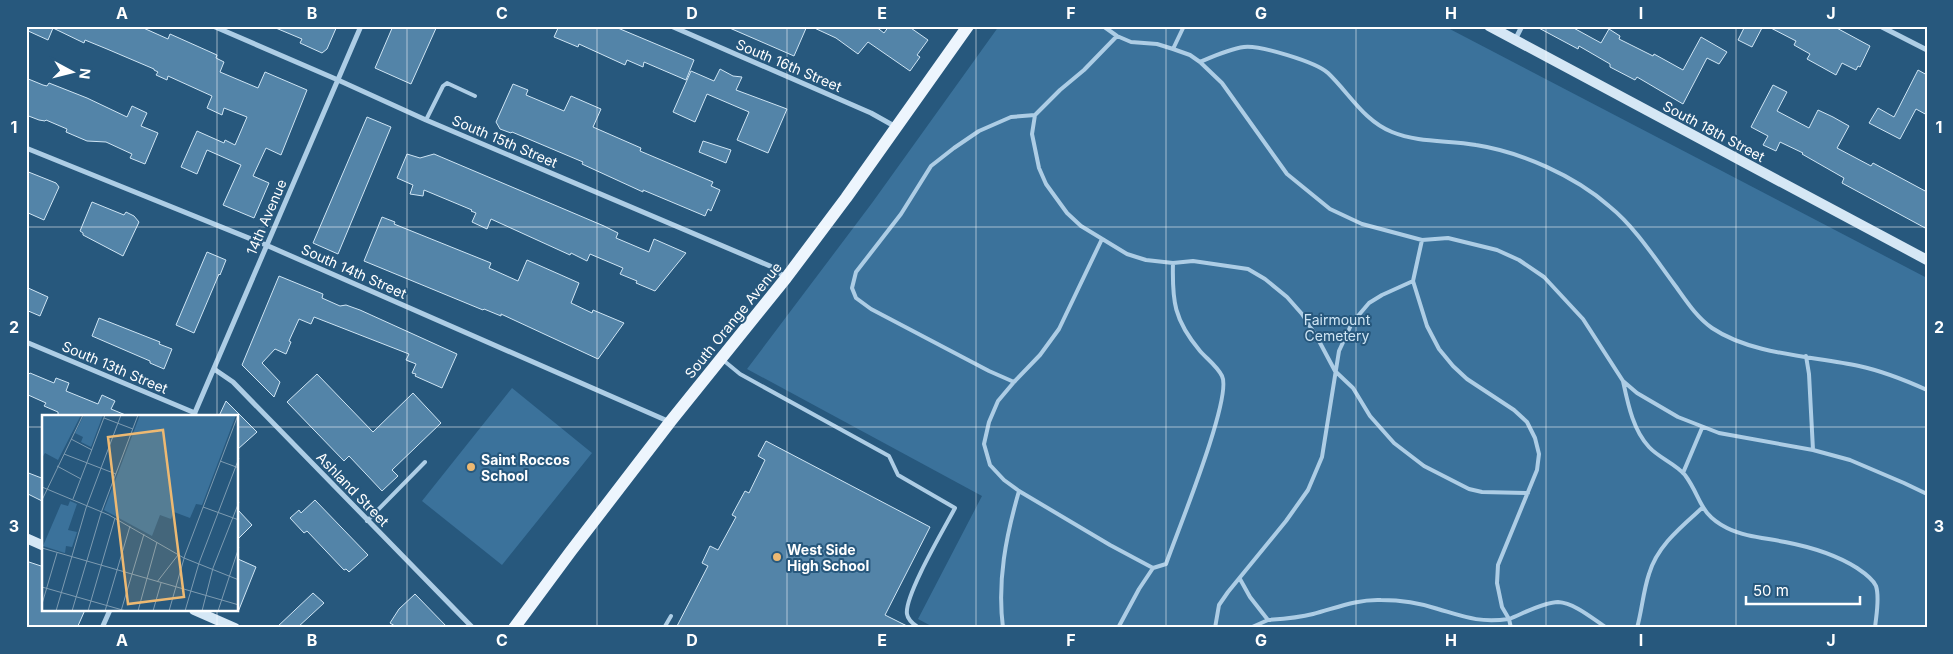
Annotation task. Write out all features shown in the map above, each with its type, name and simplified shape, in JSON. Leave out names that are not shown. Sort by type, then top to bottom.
[{"type":"main road","name":"South Orange Avenue","points":[[514,628],[670,422],[786,278],[846,198],[968,26]]},
{"type":"street","name":"South 15th Street","points":[[213,26],[426,120],[770,266],[786,278]]},
{"type":"street","name":"14th Avenue","points":[[194,415],[361,26]]},
{"type":"street","name":"South 16th Street","points":[[671,26],[871,113],[896,127]]},
{"type":"street","name":"South 18th Street","points":[[1489,26],[1927,260]]},
{"type":"street","points":[[1515,40],[1522,26]]},
{"type":"street","points":[[1880,26],[1927,50]]},
{"type":"street","name":"South 14th Street","points":[[26,148],[266,245],[670,422]]},
{"type":"street","name":"South 13th Street","points":[[26,342],[194,415]]},
{"type":"street","name":"Ashland Street","points":[[214,369],[233,382],[473,628]]},
{"type":"street","points":[[26,538],[42,545]]},
{"type":"street","points":[[102,628],[109,612]]},
{"type":"street","points":[[199,612],[235,628]]},
{"type":"lane","points":[[1104,26],[1117,36],[1131,42],[1157,44],[1173,48],[1190,55],[1200,62],[1222,83],[1287,174],[1330,209],[1345,218],[1422,240],[1448,238],[1497,250],[1519,260],[1538,273],[1583,319],[1623,381],[1637,393],[1678,417],[1702,428],[1740,438],[1813,450],[1850,460],[1904,482],[1927,494]]},
{"type":"lane","points":[[1173,48],[1184,26]]},
{"type":"lane","points":[[1117,36],[1084,70],[1060,90],[1035,115],[1032,134],[1039,168],[1046,184],[1067,213],[1081,226],[1127,254],[1146,260],[1173,263],[1193,261],[1248,269],[1266,279],[1287,297],[1302,314],[1335,371],[1353,388],[1370,416],[1394,442],[1424,466],[1453,482],[1482,492],[1528,493]]},
{"type":"lane","points":[[1200,62],[1245,46],[1298,58],[1326,71],[1358,109],[1391,132],[1409,137],[1475,144],[1504,150],[1532,161],[1561,175],[1609,205],[1632,228],[1694,311],[1712,328],[1731,338],[1759,347],[1862,366],[1927,390]]},
{"type":"lane","points":[[426,120],[442,86],[448,83],[476,96]]},
{"type":"lane","points":[[1014,382],[988,371],[871,309],[856,298],[852,288],[856,272],[901,214],[931,166],[979,131],[1011,117],[1035,115]]},
{"type":"lane","points":[[1102,239],[1059,329],[1040,355],[998,401],[989,422],[984,444],[990,465],[1018,491],[1153,568]]},
{"type":"lane","points":[[1422,240],[1413,281],[1427,326],[1439,349],[1467,379],[1514,410],[1527,422],[1535,438],[1539,454],[1537,470],[1514,522],[1498,565],[1497,583],[1502,607],[1509,619],[1511,628]]},
{"type":"lane","points":[[1118,628],[1139,589],[1153,568],[1166,564],[1221,408],[1224,388],[1223,377],[1190,339],[1178,318],[1174,298],[1173,263]]},
{"type":"lane","points":[[1215,628],[1219,605],[1308,490],[1322,457],[1339,351],[1352,323],[1369,303],[1382,294],[1413,281]]},
{"type":"lane","points":[[1806,356],[1809,374],[1813,450]]},
{"type":"lane","points":[[721,359],[740,374],[889,456],[898,475],[955,508],[910,596],[906,613],[908,618],[919,628]]},
{"type":"lane","points":[[1623,381],[1636,428],[1649,447],[1683,473],[1693,486],[1702,508],[1713,519],[1727,528],[1761,539],[1784,542],[1826,552],[1845,560],[1864,572],[1876,586],[1875,628]]},
{"type":"lane","points":[[1683,473],[1702,428]]},
{"type":"lane","points":[[367,521],[425,462]]},
{"type":"lane","points":[[1003,628],[1001,610],[1004,553],[1007,532],[1018,491]]},
{"type":"lane","points":[[1637,628],[1649,573],[1656,556],[1672,535],[1702,508]]},
{"type":"lane","points":[[1240,579],[1256,607],[1268,620]]},
{"type":"lane","points":[[1250,628],[1268,620],[1297,618],[1348,603],[1380,600],[1412,603],[1471,619],[1491,622],[1509,619],[1535,608],[1557,602],[1573,607],[1607,628]]},
{"type":"lane","points":[[664,628],[671,616]]},
{"type":"green space","name":"Fairmount Cemetery","points":[[999,26],[1444,26],[1927,278],[1927,628],[935,628],[918,619],[982,496],[747,369],[872,203]]},
{"type":"green space","points":[[512,388],[592,453],[502,565],[422,501]]},
{"type":"building","points":[[26,26],[139,26],[168,39],[170,34],[217,55],[216,58],[224,62],[220,72],[258,88],[265,72],[307,90],[281,155],[266,148],[253,176],[269,183],[254,218],[223,205],[241,165],[207,150],[197,174],[181,167],[197,131],[224,143],[225,140],[235,145],[247,117],[224,108],[222,115],[207,108],[212,96],[168,76],[167,80],[156,75],[158,72],[154,69],[107,49],[85,40],[84,43],[53,28],[48,40],[26,30]]},
{"type":"building","points":[[271,26],[337,26],[327,49],[322,53],[300,43],[302,39]]},
{"type":"building","points":[[393,26],[437,26],[411,84],[375,68]]},
{"type":"building","points":[[559,26],[613,26],[694,60],[686,80],[644,62],[643,67],[627,60],[625,65],[579,44],[578,47],[554,37]]},
{"type":"building","points":[[725,26],[807,26],[794,56]]},
{"type":"building","points":[[810,26],[875,26],[884,33],[889,26],[908,26],[928,40],[917,55],[920,57],[910,71],[868,42],[858,54],[836,38]]},
{"type":"building","points":[[1535,26],[1570,26],[1601,43],[1609,29],[1620,36],[1619,39],[1653,56],[1654,54],[1683,70],[1701,37],[1727,52],[1719,64],[1707,58],[1683,104],[1637,77],[1635,80],[1610,67],[1610,64],[1579,46],[1578,49]]},
{"type":"building","points":[[1745,26],[1763,26],[1752,47],[1738,40]]},
{"type":"building","points":[[1767,26],[1833,26],[1870,46],[1860,67],[1858,66],[1856,70],[1842,63],[1836,75],[1807,59],[1810,54],[1794,45],[1796,41]]},
{"type":"building","points":[[720,69],[733,76],[742,77],[736,90],[787,109],[768,153],[737,140],[749,112],[707,94],[695,122],[673,112],[691,71],[714,81]]},
{"type":"building","points":[[1918,70],[1927,75],[1927,115],[1916,109],[1900,139],[1869,123],[1878,108],[1894,117]]},
{"type":"building","points":[[26,78],[47,86],[49,83],[127,117],[132,106],[147,113],[141,126],[158,133],[145,164],[130,158],[132,154],[106,142],[87,141],[66,132],[67,129],[46,120],[39,120],[26,115]]},
{"type":"building","points":[[513,84],[528,90],[526,95],[564,111],[571,96],[601,109],[593,127],[641,148],[640,151],[713,182],[711,186],[720,190],[711,211],[708,209],[705,216],[643,190],[643,192],[582,164],[583,162],[512,132],[500,129],[496,122]]},
{"type":"building","points":[[1773,85],[1787,92],[1777,111],[1809,128],[1818,110],[1833,117],[1849,126],[1837,148],[1871,166],[1873,163],[1927,192],[1927,229],[1842,183],[1844,178],[1803,153],[1780,142],[1776,151],[1763,145],[1768,136],[1751,127]]},
{"type":"building","points":[[367,117],[391,127],[338,254],[313,243]]},
{"type":"building","points":[[703,141],[731,150],[726,163],[699,152]]},
{"type":"building","points":[[407,154],[420,158],[434,154],[604,226],[618,233],[616,238],[649,252],[654,239],[686,253],[655,291],[620,274],[623,268],[590,254],[587,261],[571,253],[570,255],[491,219],[487,229],[472,222],[476,213],[472,210],[424,190],[423,196],[410,194],[413,185],[397,178]]},
{"type":"building","points":[[26,171],[56,183],[59,187],[44,220],[26,212]]},
{"type":"building","points":[[92,202],[124,215],[126,212],[134,216],[139,222],[123,256],[83,235],[80,231]]},
{"type":"building","points":[[382,217],[395,222],[394,224],[491,263],[489,268],[518,281],[527,260],[579,283],[571,303],[592,313],[593,310],[624,323],[598,359],[501,314],[501,316],[483,310],[364,261]]},
{"type":"building","points":[[207,252],[226,260],[194,333],[176,325]]},
{"type":"building","points":[[279,276],[323,294],[322,298],[340,306],[346,305],[360,310],[457,354],[442,388],[412,373],[416,364],[406,360],[409,354],[314,317],[311,324],[299,319],[289,341],[291,342],[286,354],[275,349],[262,363],[280,382],[274,397],[242,365]]},
{"type":"building","points":[[26,287],[48,297],[40,316],[26,310]]},
{"type":"building","points":[[99,318],[160,342],[159,344],[172,349],[164,369],[92,336]]},
{"type":"building","points":[[26,373],[54,383],[56,378],[69,383],[66,391],[98,404],[102,395],[115,401],[111,409],[126,415],[61,415],[44,406],[46,403],[26,394]]},
{"type":"building","points":[[317,374],[373,432],[413,393],[441,423],[392,470],[398,476],[382,491],[349,456],[344,461],[287,402]]},
{"type":"building","points":[[226,401],[257,432],[239,448],[239,415],[219,415]]},
{"type":"building","points":[[766,441],[930,527],[885,615],[911,628],[676,628],[708,566],[702,563],[710,546],[718,550],[736,517],[732,515],[745,491],[749,493],[765,460],[758,456]]},
{"type":"building","points":[[26,472],[42,478],[42,501],[26,493]]},
{"type":"building","points":[[315,500],[368,555],[349,572],[346,569],[344,570],[307,531],[304,533],[290,518],[299,510],[301,513]]},
{"type":"building","points":[[239,511],[252,525],[239,538]]},
{"type":"building","points":[[239,559],[256,567],[239,610]]},
{"type":"building","points":[[26,561],[42,566],[42,612],[84,612],[77,628],[26,628]]},
{"type":"building","points":[[313,593],[324,603],[297,628],[276,628]]},
{"type":"building","points":[[415,594],[448,628],[398,628],[390,623],[399,609]]},
{"type":"place","name":"Saint Roccos School","points":[[471,467]]},
{"type":"place","name":"West Side High School","points":[[777,557]]}]
